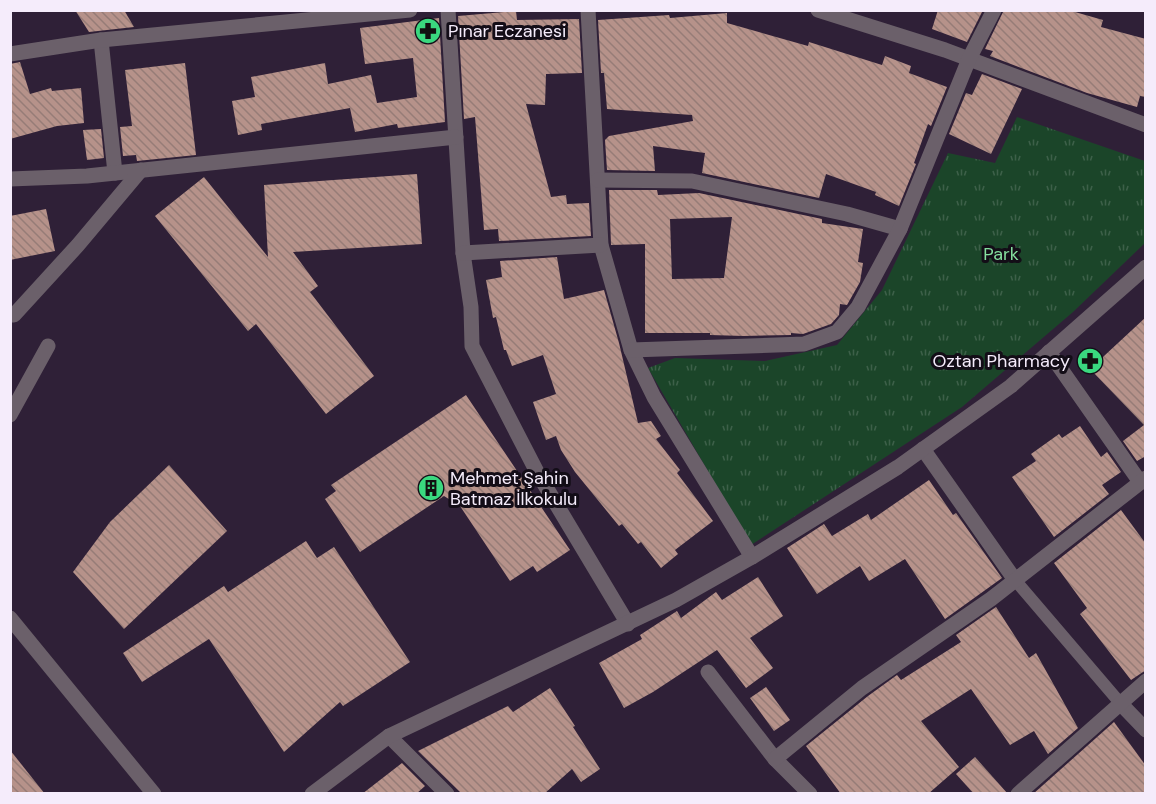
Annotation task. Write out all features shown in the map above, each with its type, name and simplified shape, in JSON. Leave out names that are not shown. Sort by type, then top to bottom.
[{"type":"street","points":[[10,54],[255,18],[410,10]]},
{"type":"street","points":[[448,10],[463,252],[471,307],[472,346],[537,472],[628,624]]},
{"type":"street","points":[[588,10],[601,245],[631,350],[654,397],[752,557]]},
{"type":"street","points":[[818,10],[969,59],[1146,125]]},
{"type":"street","points":[[631,350],[804,344],[837,332],[858,307],[900,229],[969,59],[994,10]]},
{"type":"street","points":[[101,40],[115,173]]},
{"type":"street","points":[[10,179],[87,176],[456,137]]},
{"type":"street","points":[[10,315],[14,315],[78,245],[141,170]]},
{"type":"street","points":[[598,180],[692,181],[847,214],[900,229]]},
{"type":"street","points":[[463,252],[601,245]]},
{"type":"street","points":[[312,794],[389,736],[676,600],[752,557],[898,467],[1011,386],[1145,267]]},
{"type":"street","points":[[10,415],[48,346]]},
{"type":"street","points":[[775,759],[862,688],[991,599],[1143,480],[1049,352]]},
{"type":"street","points":[[923,449],[1015,580]]},
{"type":"street","points":[[10,618],[154,794]]},
{"type":"street","points":[[708,672],[775,759],[810,794]]},
{"type":"street","points":[[1018,794],[1146,681]]},
{"type":"street","points":[[1121,704],[1146,730]]},
{"type":"street","points":[[389,736],[447,794]]},
{"type":"lane","points":[[1015,580],[1121,704]]},
{"type":"green space","name":"Park","points":[[1017,117],[1145,161],[1145,243],[1073,312],[962,407],[751,545],[648,368],[675,358],[765,361],[837,345],[882,290],[948,153],[995,163]]},
{"type":"building","points":[[75,10],[124,10],[134,27],[89,32]]},
{"type":"building","points":[[938,10],[983,10],[967,42],[932,29]]},
{"type":"building","points":[[1004,10],[1068,10],[1103,20],[1101,27],[1146,39],[1146,97],[1140,96],[1137,107],[1087,93],[990,56],[993,51],[985,49]]},
{"type":"building","points":[[516,11],[517,20],[579,19],[582,73],[546,74],[545,105],[526,104],[551,197],[566,195],[567,204],[589,203],[591,236],[499,241],[498,229],[484,230],[475,117],[464,119],[458,16]]},
{"type":"building","points":[[727,13],[727,23],[808,46],[809,42],[882,65],[885,56],[911,66],[909,73],[947,87],[931,126],[928,124],[914,163],[916,164],[899,206],[875,195],[876,192],[826,174],[819,198],[702,173],[705,153],[653,146],[655,171],[607,170],[605,140],[609,136],[693,121],[692,115],[607,109],[604,73],[601,73],[598,20],[669,15],[670,18]]},
{"type":"building","points":[[439,18],[445,122],[398,128],[397,124],[355,132],[350,108],[261,124],[262,130],[238,135],[232,101],[255,97],[251,77],[325,63],[328,84],[371,75],[377,103],[417,97],[413,58],[365,64],[360,28]]},
{"type":"building","points":[[20,62],[30,94],[51,88],[52,91],[81,88],[84,123],[57,126],[10,139],[10,64]]},
{"type":"building","points":[[185,63],[196,155],[137,161],[136,155],[123,156],[120,127],[132,126],[125,70]]},
{"type":"building","points":[[982,74],[1022,89],[991,154],[949,134],[966,93],[972,95]]},
{"type":"building","points":[[101,129],[104,158],[87,160],[83,130]]},
{"type":"building","points":[[417,174],[422,244],[293,252],[318,286],[310,292],[374,376],[326,414],[256,324],[248,331],[155,216],[204,177],[268,257],[264,185]]},
{"type":"building","points":[[609,190],[657,190],[658,195],[699,193],[822,219],[822,223],[863,229],[858,262],[863,263],[860,282],[847,305],[840,304],[839,315],[831,324],[803,334],[744,336],[710,335],[710,333],[645,333],[645,244],[611,245]],"holes":[[[732,217],[724,278],[672,279],[670,219]]]},
{"type":"building","points":[[46,209],[55,251],[10,260],[10,216]]},
{"type":"building","points":[[557,257],[564,299],[604,290],[638,423],[651,421],[661,436],[656,439],[680,470],[677,473],[713,521],[675,550],[678,554],[661,568],[641,542],[638,544],[622,524],[619,526],[575,472],[561,450],[556,436],[546,440],[533,402],[556,394],[543,355],[512,366],[504,350],[496,317],[493,318],[486,280],[502,277],[500,261]]},
{"type":"building","points":[[1146,317],[1146,456],[1137,461],[1123,441],[1144,425],[1090,369]]},
{"type":"building","name":"Mehmet Şahin Batmaz İlkokulu","points":[[466,395],[570,550],[537,572],[533,566],[510,581],[460,506],[444,496],[360,552],[325,499],[336,491],[331,485]]},
{"type":"building","points":[[1080,426],[1101,457],[1107,452],[1121,472],[1102,485],[1109,494],[1054,537],[1012,477],[1036,461],[1031,454],[1059,434],[1062,438]]},
{"type":"building","points":[[169,465],[227,531],[124,629],[73,572],[110,522]]},
{"type":"building","points":[[929,480],[953,515],[956,513],[1002,578],[945,619],[905,559],[869,581],[860,566],[817,594],[787,548],[824,524],[832,536],[868,514],[871,520]]},
{"type":"building","points":[[1121,510],[1146,544],[1146,670],[1131,680],[1080,614],[1087,608],[1054,563]]},
{"type":"building","points":[[306,541],[317,558],[334,547],[410,662],[343,706],[340,702],[284,752],[209,639],[142,682],[123,653],[224,586],[228,592]]},
{"type":"building","points":[[758,577],[783,616],[750,638],[773,668],[746,688],[717,650],[624,708],[599,663],[642,639],[640,635],[677,611],[681,618],[716,592],[722,600]]},
{"type":"building","points":[[996,607],[1029,658],[1036,653],[1078,728],[1048,754],[1034,731],[1010,745],[971,689],[921,721],[959,767],[928,794],[841,794],[806,746],[897,675],[901,680],[961,642],[956,635]]},
{"type":"building","points":[[766,687],[790,720],[774,731],[750,698]]},
{"type":"building","points":[[550,688],[600,769],[581,782],[572,769],[544,794],[462,794],[418,751],[508,706],[513,712]]},
{"type":"building","points":[[1114,722],[1146,766],[1146,794],[1033,794]]},
{"type":"building","points":[[10,750],[45,794],[10,794]]},
{"type":"building","points":[[975,757],[1008,794],[974,794],[956,774]]},
{"type":"building","points":[[402,763],[425,786],[416,794],[362,794]]},
{"type":"place","name":"Pınar Eczanesi","points":[[428,31]]},
{"type":"place","name":"Oztan Pharmacy","points":[[1090,361]]},
{"type":"place","name":"Mehmet Şahin Batmaz İlkokulu","points":[[431,488]]}]
